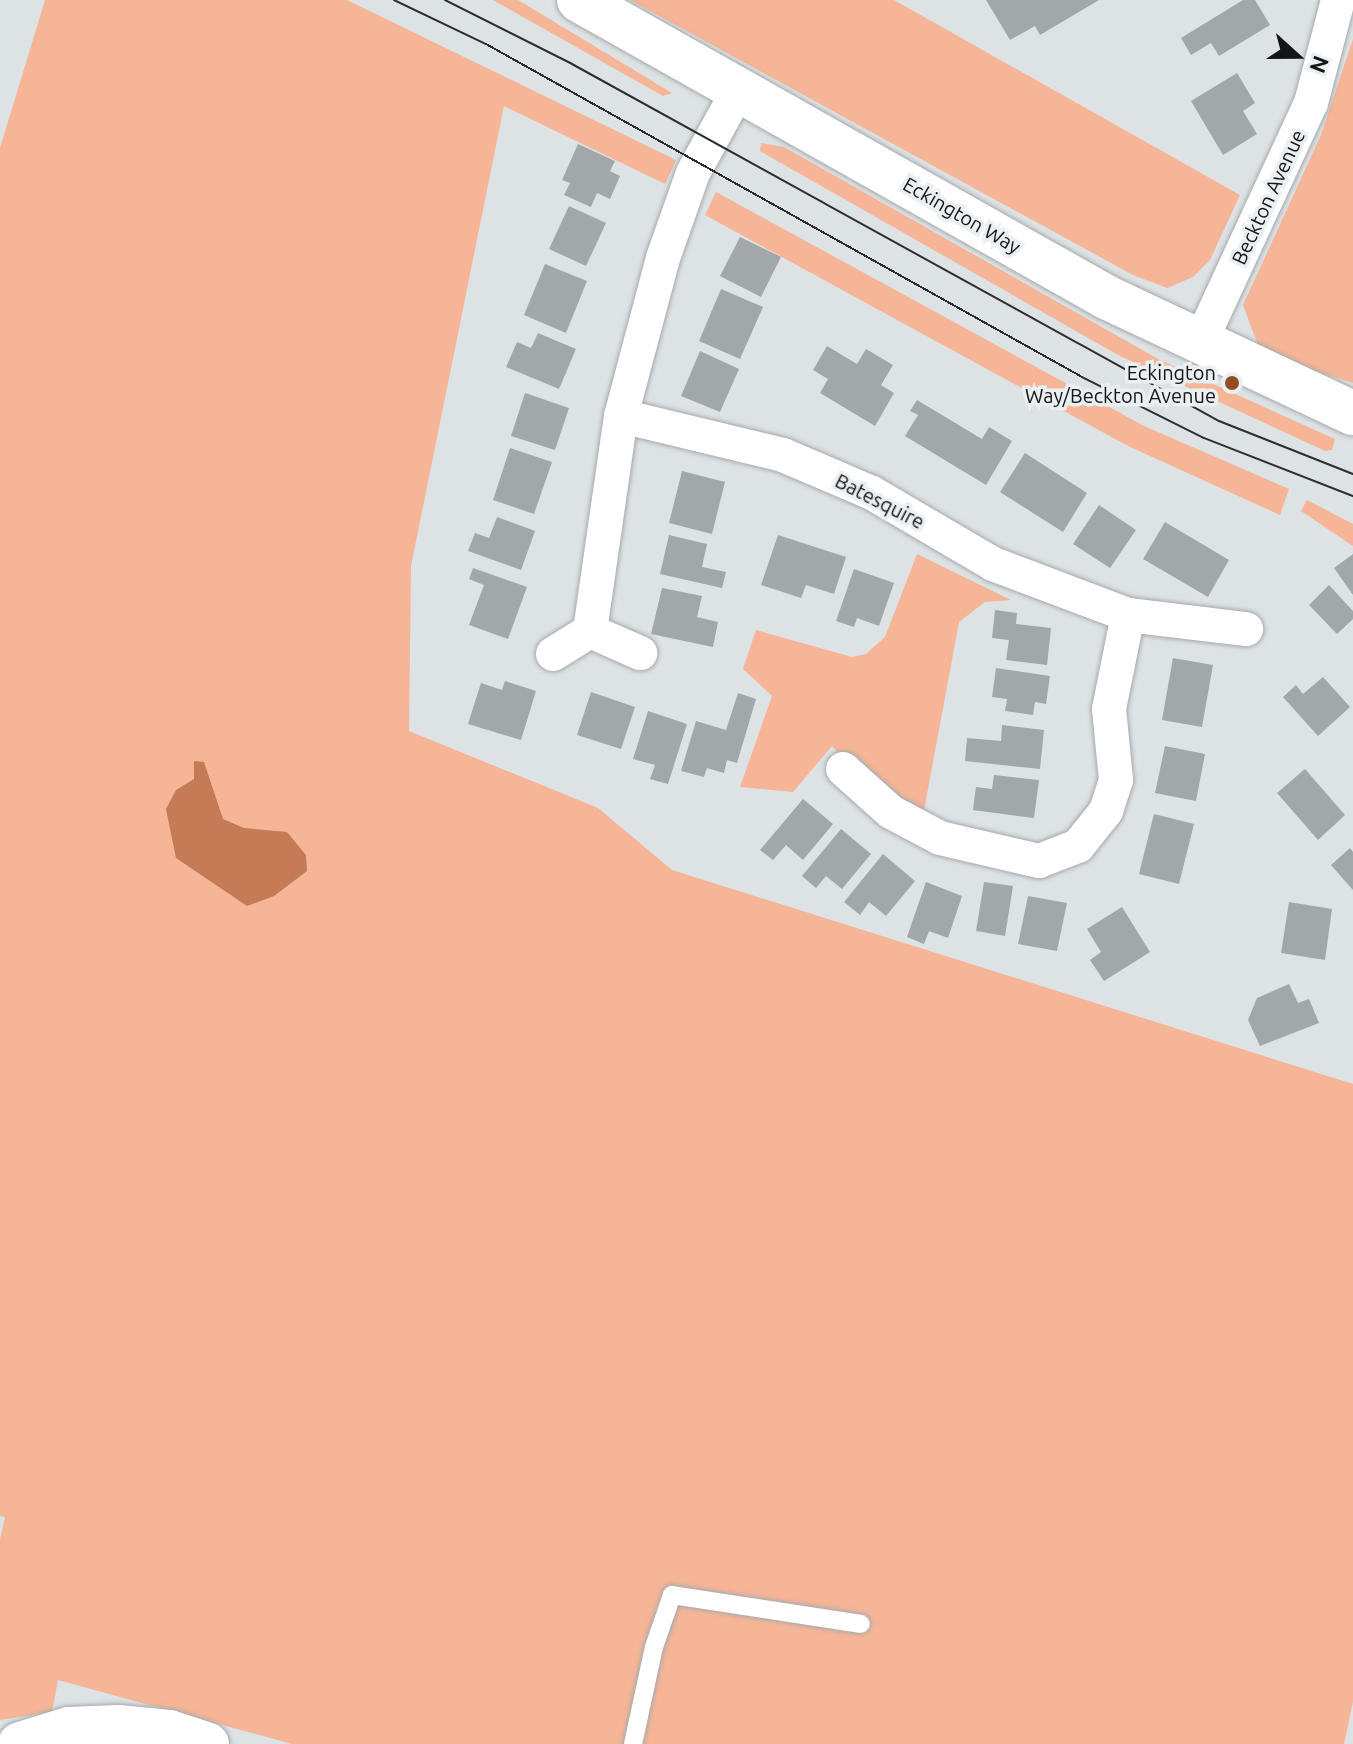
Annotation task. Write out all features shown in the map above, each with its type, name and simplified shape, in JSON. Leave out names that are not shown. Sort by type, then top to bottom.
[{"type":"main road","name":"Eckington Way","points":[[579,0],[1106,297],[1353,413]]},
{"type":"main road","points":[[20,1744],[69,1729],[118,1727],[169,1732],[207,1744]]},
{"type":"street","name":"Beckton Avenue","points":[[1200,343],[1311,103],[1338,0]]},
{"type":"street","points":[[553,654],[590,631],[621,416],[685,194],[739,89]]},
{"type":"street","name":"Batesquire","points":[[621,416],[783,455],[872,493],[993,564],[1128,615],[1246,629]]},
{"type":"street","points":[[843,769],[891,812],[940,838],[1039,861],[1062,854],[1088,836],[1106,811],[1116,780],[1109,709],[1128,615]]},
{"type":"street","points":[[590,631],[640,653]]},
{"type":"lane","points":[[633,1744],[654,1647],[672,1595],[861,1624]]},
{"type":"shaded area","points":[[45,0],[347,0],[676,160],[665,184],[504,106],[411,566],[409,731],[598,808],[672,870],[1353,1084],[1353,1702],[1344,1744],[292,1744],[58,1680],[52,1712],[0,1720],[0,1539],[5,1517],[0,1516],[0,148]]},
{"type":"shaded area","points":[[493,0],[518,0],[672,93],[663,96]]},
{"type":"shaded area","points":[[630,0],[894,0],[1240,195],[1210,260],[1193,277],[1167,288],[1133,275]]},
{"type":"shaded area","points":[[1353,39],[1353,383],[1294,364],[1258,345],[1243,305],[1321,135]]},
{"type":"shaded area","points":[[761,143],[784,147],[1160,360],[1335,439],[1332,450],[1325,451],[1118,355],[760,151]]},
{"type":"shaded area","points":[[716,192],[1144,426],[1289,489],[1280,515],[1128,446],[705,215]]},
{"type":"shaded area","points":[[1307,500],[1353,524],[1353,546],[1301,511]]},
{"type":"shaded area","points":[[917,554],[1011,600],[985,602],[959,622],[923,816],[883,800],[832,746],[793,792],[740,787],[772,696],[743,669],[756,630],[852,657],[866,654],[885,637]]},
{"type":"shaded area","points":[[194,761],[204,762],[223,819],[244,828],[287,832],[306,855],[307,871],[274,896],[247,906],[176,858],[166,809],[176,790],[194,779]]},
{"type":"building","points":[[986,0],[1099,0],[1040,35],[1035,26],[1010,40]]},
{"type":"building","points":[[1243,0],[1255,0],[1270,25],[1219,56],[1211,43],[1191,55],[1181,38]]},
{"type":"building","points":[[1237,73],[1255,103],[1243,111],[1257,134],[1223,155],[1191,101]]},
{"type":"building","points":[[578,144],[615,161],[610,171],[620,176],[610,199],[597,193],[591,207],[564,195],[570,183],[562,180]]},
{"type":"building","points":[[569,206],[606,223],[586,266],[549,249]]},
{"type":"building","points":[[740,237],[781,257],[761,297],[720,276]]},
{"type":"building","points":[[545,264],[587,281],[566,333],[524,315]]},
{"type":"building","points":[[721,289],[763,307],[740,359],[699,341]]},
{"type":"building","points":[[538,333],[576,349],[559,389],[506,367],[517,342],[531,348]]},
{"type":"building","points":[[827,346],[857,364],[866,349],[893,365],[881,385],[894,393],[875,426],[820,393],[828,379],[813,370]]},
{"type":"building","points":[[700,351],[739,369],[720,412],[681,396]]},
{"type":"building","points":[[525,393],[569,408],[555,450],[511,436]]},
{"type":"building","points":[[917,400],[982,439],[989,427],[1012,441],[986,485],[905,436],[918,415],[910,411]]},
{"type":"building","points":[[510,448],[552,462],[534,514],[493,500]]},
{"type":"building","points":[[1025,453],[1087,493],[1063,532],[1000,492]]},
{"type":"building","points":[[682,471],[725,482],[712,534],[669,523]]},
{"type":"building","points":[[1099,505],[1136,530],[1110,568],[1073,544]]},
{"type":"building","points":[[497,517],[535,531],[521,570],[468,551],[475,533],[489,538]]},
{"type":"building","points":[[1165,522],[1229,560],[1208,597],[1143,559]]},
{"type":"building","points":[[669,535],[707,544],[702,567],[726,572],[722,588],[660,574]]},
{"type":"building","points":[[778,535],[846,557],[834,594],[806,585],[801,598],[761,585]]},
{"type":"building","points":[[1353,554],[1353,595],[1334,568]]},
{"type":"building","points":[[473,568],[527,587],[508,639],[469,625],[484,585],[469,579]]},
{"type":"building","points":[[854,569],[894,583],[879,626],[857,618],[854,627],[836,621]]},
{"type":"building","points":[[1329,585],[1353,611],[1353,619],[1337,634],[1309,605]]},
{"type":"building","points":[[662,588],[702,596],[697,617],[718,622],[713,647],[651,634]]},
{"type":"building","points":[[995,610],[1017,613],[1016,624],[1051,628],[1047,665],[1006,660],[1009,640],[992,638]]},
{"type":"building","points":[[1173,658],[1213,665],[1202,727],[1162,720]]},
{"type":"building","points":[[996,668],[1050,676],[1046,704],[1035,702],[1033,715],[1005,711],[1007,699],[992,697]]},
{"type":"building","points":[[1323,677],[1350,707],[1318,736],[1283,697],[1296,685],[1303,694]]},
{"type":"building","points":[[505,681],[536,691],[521,740],[468,724],[481,683],[502,690]]},
{"type":"building","points":[[591,692],[635,707],[621,749],[577,735]]},
{"type":"building","points":[[738,693],[756,699],[737,763],[727,760],[724,773],[707,768],[704,777],[681,771],[696,721],[726,730]]},
{"type":"building","points":[[648,711],[687,724],[668,784],[650,779],[655,765],[633,759]]},
{"type":"building","points":[[1002,725],[1044,730],[1040,769],[965,761],[967,738],[1001,741]]},
{"type":"building","points":[[1165,746],[1205,754],[1196,801],[1155,793]]},
{"type":"building","points":[[1305,769],[1345,815],[1318,840],[1277,793]]},
{"type":"building","points":[[994,775],[1039,780],[1034,818],[973,810],[976,787],[992,789]]},
{"type":"building","points":[[803,799],[833,824],[803,860],[786,845],[773,860],[760,850]]},
{"type":"building","points":[[1154,814],[1194,824],[1179,884],[1139,874]]},
{"type":"building","points":[[841,829],[871,854],[842,889],[826,876],[816,888],[802,876]]},
{"type":"building","points":[[1350,848],[1353,852],[1353,890],[1331,865]]},
{"type":"building","points":[[883,854],[915,881],[886,916],[869,902],[860,915],[844,902]]},
{"type":"building","points":[[926,882],[962,896],[948,938],[929,931],[924,944],[907,937]]},
{"type":"building","points":[[984,882],[1013,886],[1005,936],[976,931]]},
{"type":"building","points":[[1028,896],[1067,903],[1057,951],[1018,944]]},
{"type":"building","points":[[1289,902],[1332,909],[1325,960],[1281,953]]},
{"type":"building","points":[[1122,907],[1150,952],[1104,981],[1090,960],[1101,952],[1087,929]]},
{"type":"building","points":[[1289,984],[1298,1003],[1309,999],[1319,1023],[1260,1046],[1248,1020],[1257,998]]},
{"type":"tram line","points":[[394,0],[486,44],[1082,377],[1204,438],[1353,496]]},
{"type":"tram line","points":[[445,0],[572,64],[1219,421],[1353,474]]},
{"type":"place","name":"Eckington Way/Beckton Avenue","points":[[1232,383]]}]
